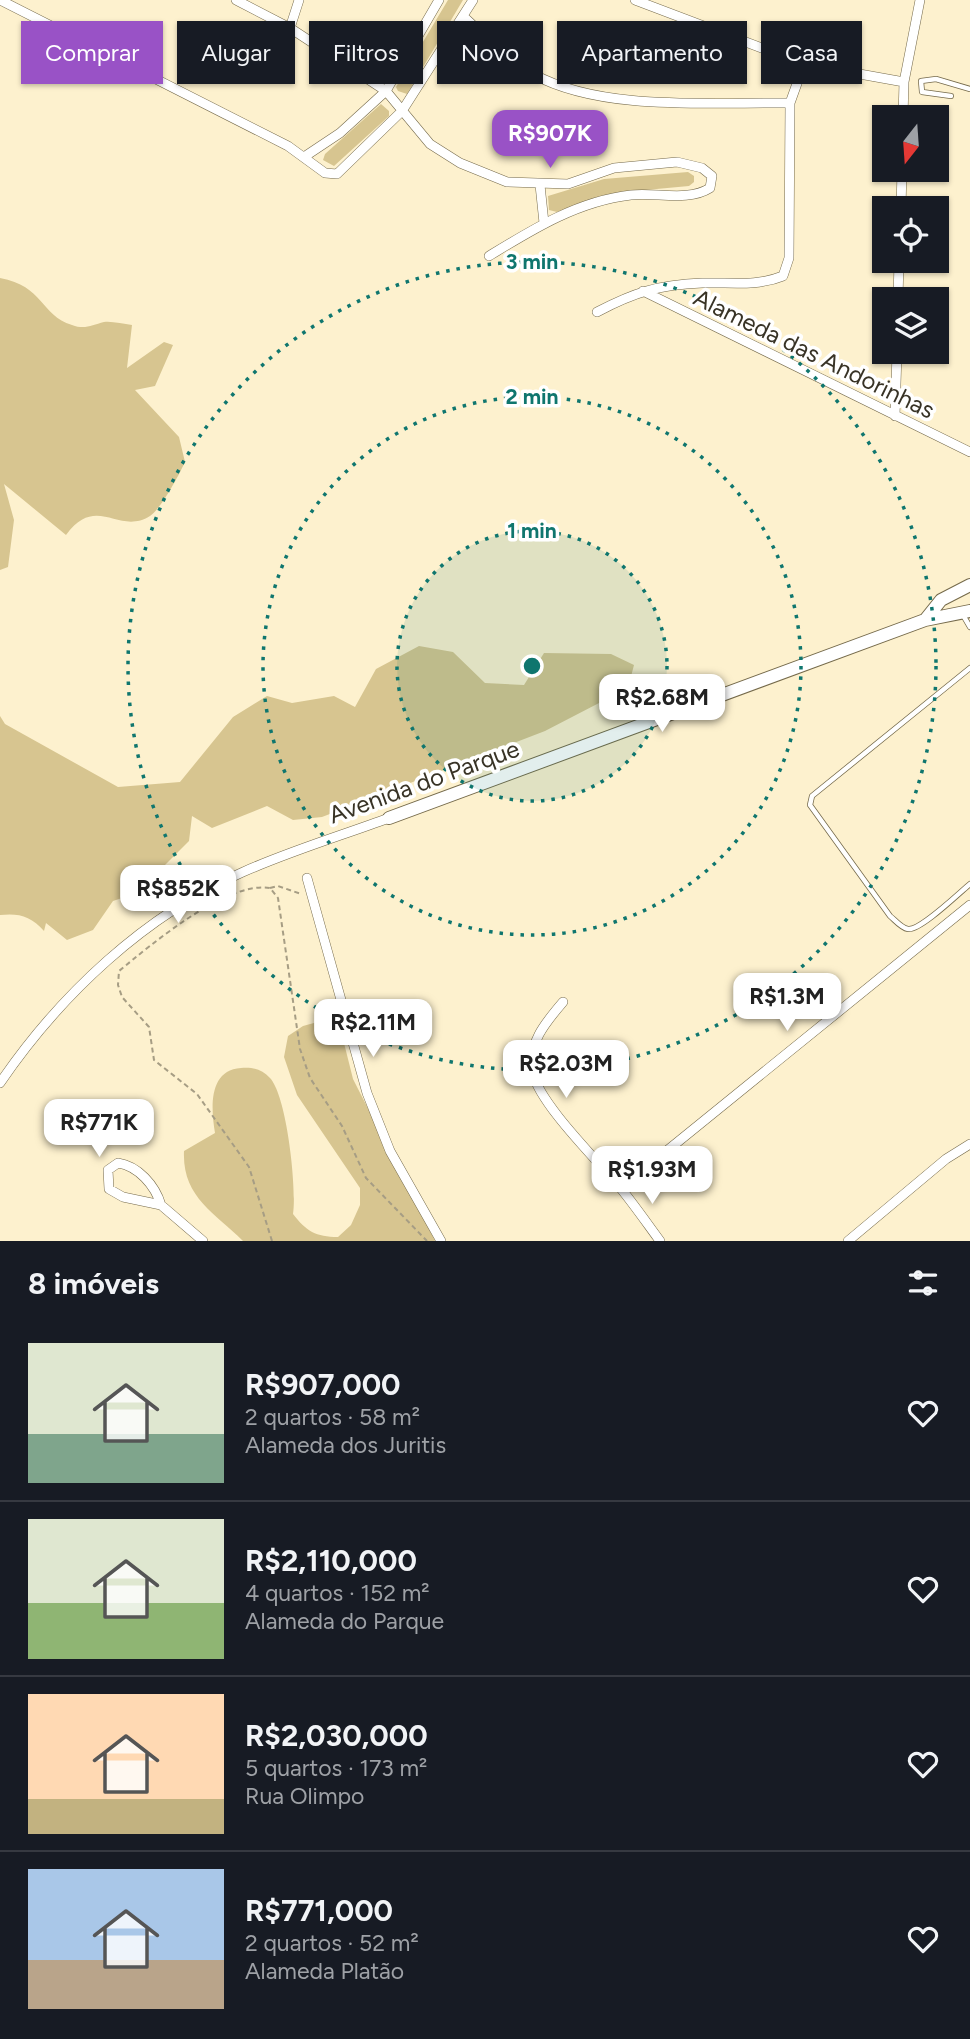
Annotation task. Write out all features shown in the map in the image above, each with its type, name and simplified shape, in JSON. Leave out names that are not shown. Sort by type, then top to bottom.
[{"type":"street","points":[[0,0],[304,157],[325,173],[337,174],[402,111],[473,0]]},
{"type":"street","points":[[236,0],[276,21]]},
{"type":"street","points":[[292,21],[299,0]]},
{"type":"street","points":[[304,157],[340,134],[386,91],[439,0]]},
{"type":"street","points":[[635,0],[761,48]]},
{"type":"street","points":[[903,105],[904,82],[920,0]]},
{"type":"street","points":[[463,16],[531,74],[569,90],[614,99],[790,103]]},
{"type":"street","points":[[295,31],[386,91],[430,145],[460,163],[507,182],[568,184],[614,168],[677,162],[702,168],[712,176],[710,188],[700,194],[631,195],[581,207],[544,223],[489,256]]},
{"type":"street","points":[[862,74],[904,82]]},
{"type":"street","points":[[597,312],[642,290],[701,283],[764,284],[783,276],[789,258],[790,103],[797,84]]},
{"type":"street","points":[[540,185],[544,223]]},
{"type":"street","name":"Alameda das Andorinhas","points":[[642,290],[970,452]]},
{"type":"street","points":[[895,416],[897,364]]},
{"type":"street","name":"Avenida do Parque","points":[[925,620],[941,600],[970,585]]},
{"type":"street","name":"Avenida do Parque","points":[[0,1083],[24,1048],[78,989],[132,940],[184,903],[243,872],[925,620],[965,611]]},
{"type":"street","points":[[307,878],[367,1093],[390,1152],[440,1241]]},
{"type":"street","points":[[621,1188],[970,905]]},
{"type":"street","points":[[563,1002],[541,1028],[533,1048],[533,1074],[542,1095],[621,1188],[660,1241]]},
{"type":"street","points":[[848,1241],[946,1159],[969,1145]]},
{"type":"street","points":[[161,1205],[157,1191],[131,1165],[118,1163],[108,1170],[109,1189],[123,1197],[161,1205],[203,1241]]},
{"type":"lane","points":[[951,96],[922,92],[921,81],[924,78],[936,79],[970,89]]},
{"type":"lane","points":[[965,611],[970,627]]},
{"type":"lane","points":[[970,668],[812,796],[810,806],[890,916],[904,929],[912,929],[924,922],[970,884]]},
{"type":"path","points":[[272,1241],[249,1167],[197,1094],[154,1060],[149,1027],[122,998],[118,985],[119,971],[182,923],[231,895],[260,886],[278,886],[312,898]]},
{"type":"path","points":[[270,888],[278,898],[300,1049],[310,1078],[342,1126],[366,1178],[427,1241]]},
{"type":"shaded area","points":[[448,0],[463,0],[450,21],[437,21],[437,44],[423,67],[423,42]]},
{"type":"shaded area","points":[[398,84],[413,84],[407,94],[398,91]]},
{"type":"shaded area","points":[[381,104],[389,111],[389,116],[334,166],[323,160],[325,154]]},
{"type":"shaded area","points":[[688,172],[694,176],[694,182],[689,186],[624,192],[557,212],[549,210],[548,196],[604,179]]},
{"type":"shaded area","points":[[0,278],[25,287],[53,315],[72,325],[85,327],[107,322],[132,325],[127,368],[164,342],[173,345],[155,386],[135,390],[179,437],[185,462],[164,499],[150,516],[128,522],[98,516],[88,517],[77,523],[66,535],[4,484],[14,520],[8,567],[0,570]]},
{"type":"shaded area","points":[[419,646],[453,652],[485,683],[524,685],[544,653],[611,654],[634,665],[628,688],[545,731],[322,817],[293,820],[267,806],[212,828],[192,816],[189,841],[137,893],[113,901],[93,930],[67,940],[46,923],[44,931],[24,917],[0,915],[0,716],[5,724],[118,787],[180,782],[233,717],[267,696],[292,703],[334,696],[355,707],[376,669]]},
{"type":"shaded area","points":[[332,1018],[343,1039],[353,1079],[435,1241],[243,1241],[211,1212],[194,1192],[188,1180],[184,1151],[215,1133],[213,1102],[217,1083],[230,1070],[257,1069],[270,1078],[276,1088],[286,1122],[292,1165],[293,1214],[307,1229],[324,1236],[338,1237],[351,1225],[360,1205],[360,1188],[297,1095],[284,1057],[288,1036],[303,1026]]}]
